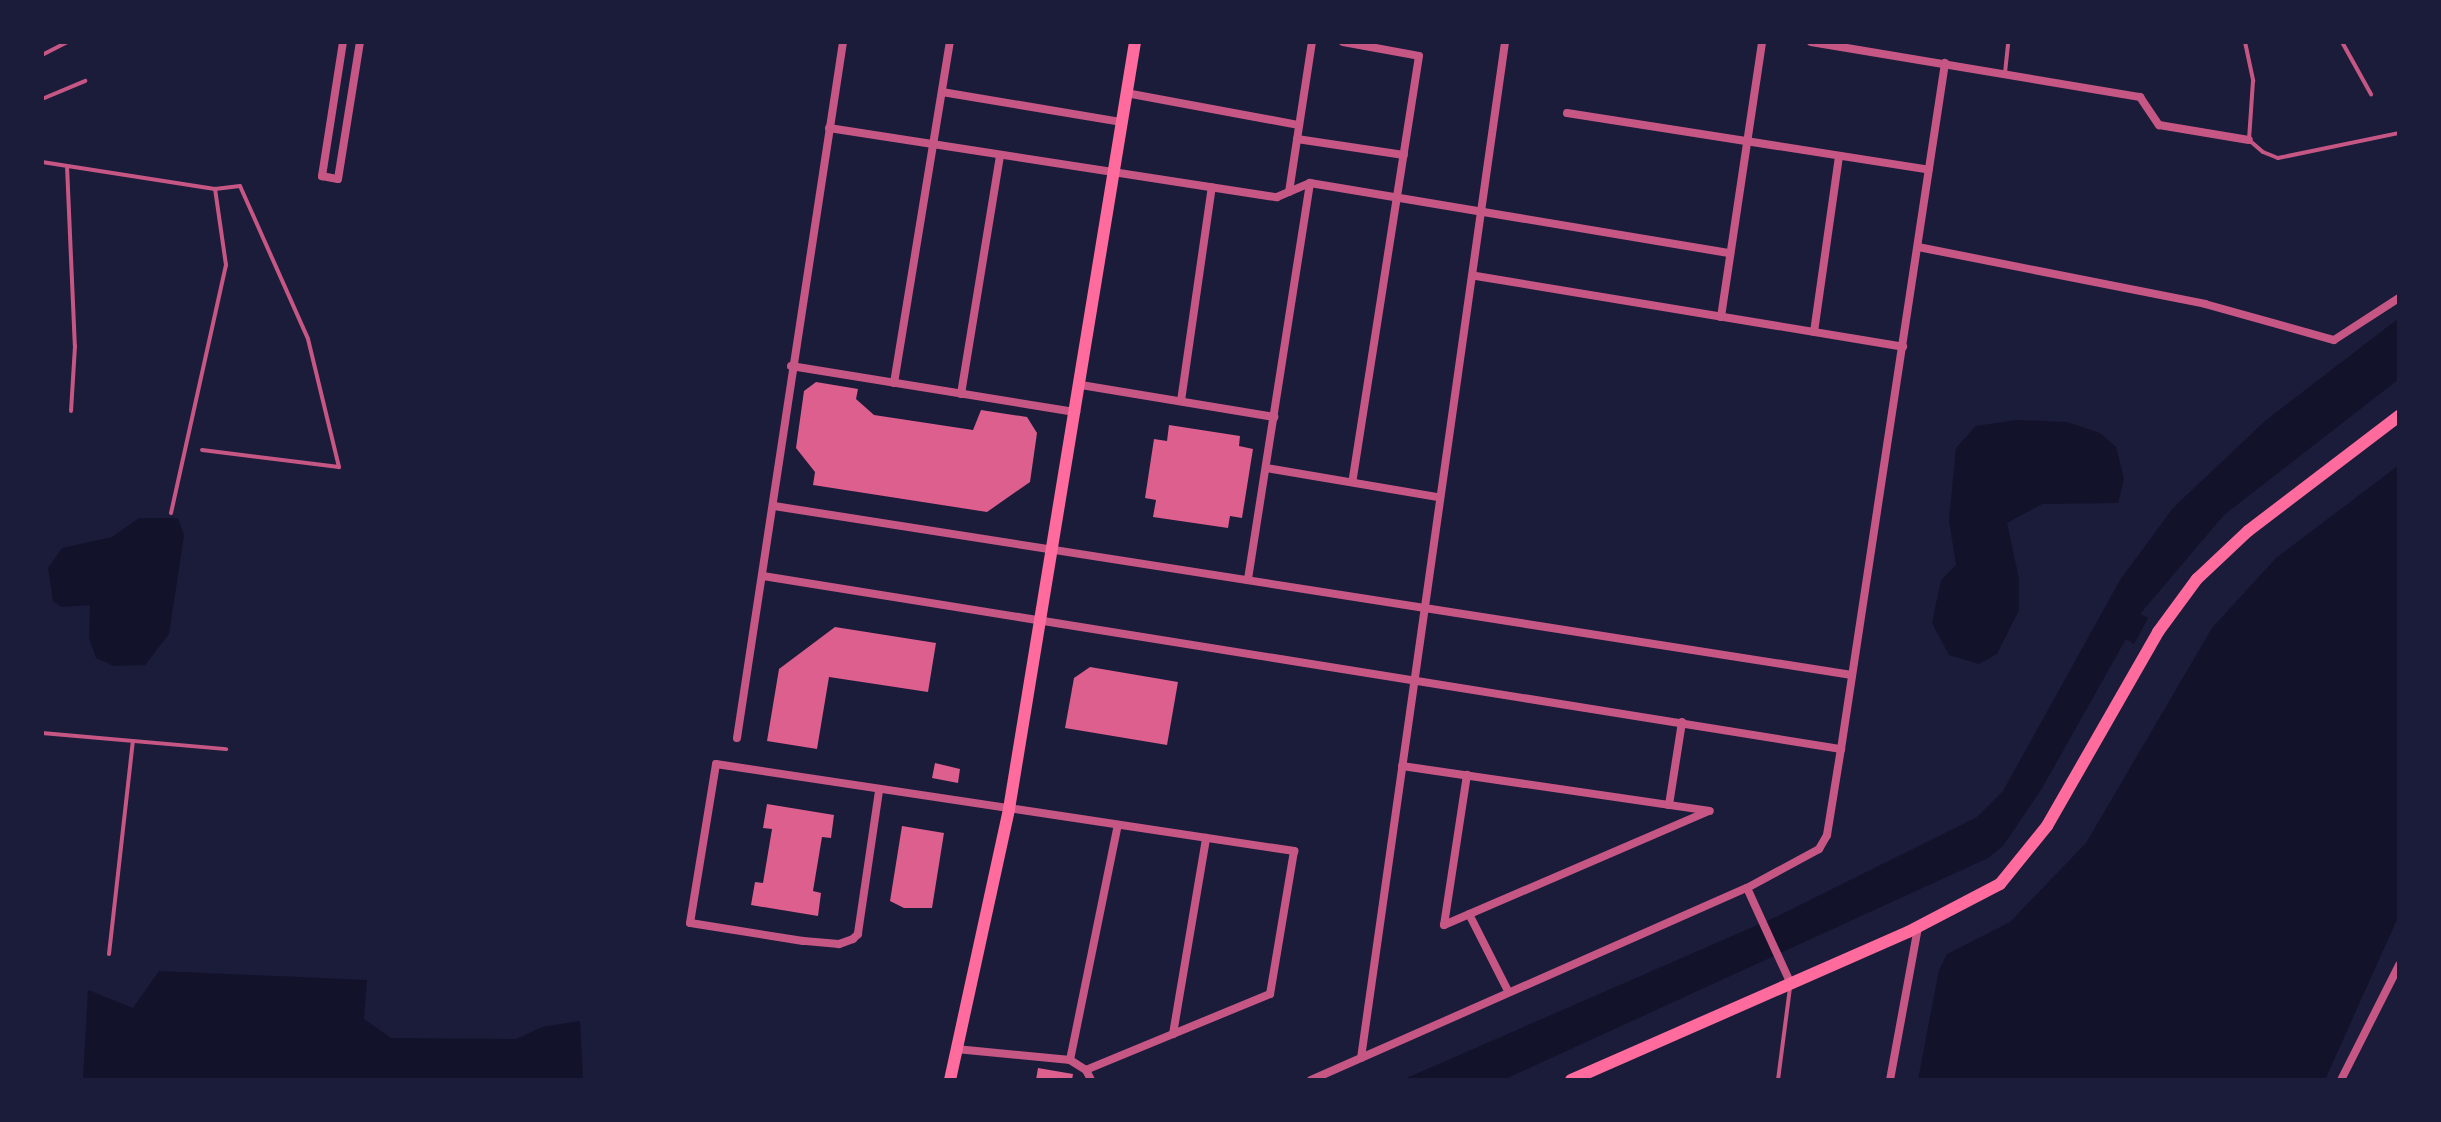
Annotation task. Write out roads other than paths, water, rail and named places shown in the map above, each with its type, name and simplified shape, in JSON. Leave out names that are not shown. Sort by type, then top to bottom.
[{"type":"main road","points":[[950,1080],[1009,809],[1077,413],[1135,42]]},
{"type":"main road","points":[[1571,1080],[1918,927],[2000,884],[2032,850],[2158,632],[2197,579],[2248,531],[2399,416]]},
{"type":"street","points":[[343,42],[322,176],[338,179],[360,42]]},
{"type":"street","points":[[737,738],[774,506],[791,366],[843,42]]},
{"type":"street","points":[[894,383],[950,42]]},
{"type":"street","points":[[1289,192],[1312,42]]},
{"type":"street","points":[[1343,42],[1419,56],[1352,482]]},
{"type":"street","points":[[1361,1058],[1415,680],[1437,497],[1476,276],[1480,210],[1505,42]]},
{"type":"street","points":[[1721,317],[1762,42]]},
{"type":"street","points":[[1811,42],[2140,97],[2159,125],[2249,140]]},
{"type":"street","points":[[1311,1080],[1747,888],[1819,849],[1827,835],[1841,749],[1945,63]]},
{"type":"street","points":[[942,92],[1121,122]]},
{"type":"street","points":[[1126,93],[1299,125]]},
{"type":"street","points":[[1567,113],[1929,170]]},
{"type":"street","points":[[829,128],[1277,197],[1310,183],[1730,253]]},
{"type":"street","points":[[1297,139],[1404,155]]},
{"type":"street","points":[[961,394],[1000,155]]},
{"type":"street","points":[[1814,332],[1839,157]]},
{"type":"street","points":[[1248,579],[1310,183]]},
{"type":"street","points":[[1181,401],[1212,187]]},
{"type":"street","points":[[1918,247],[2205,304],[2334,340],[2399,298]]},
{"type":"street","points":[[1476,276],[1903,347]]},
{"type":"street","points":[[791,366],[1077,413]]},
{"type":"street","points":[[1081,385],[1274,417]]},
{"type":"street","points":[[1266,468],[1437,497]]},
{"type":"street","points":[[774,506],[1852,675]]},
{"type":"street","points":[[763,576],[1841,749]]},
{"type":"street","points":[[1669,805],[1682,722]]},
{"type":"street","points":[[879,791],[858,934],[853,939],[839,944],[803,941],[690,923],[716,764],[879,791],[1294,851],[1270,994],[1086,1070]]},
{"type":"street","points":[[1402,766],[1467,775],[1710,811],[1444,925],[1467,775]]},
{"type":"street","points":[[1070,1060],[1118,825]]},
{"type":"street","points":[[1173,1034],[1206,838]]},
{"type":"street","points":[[1747,888],[1790,982]]},
{"type":"street","points":[[1469,914],[1508,991]]},
{"type":"street","points":[[1890,1080],[1918,927]]},
{"type":"street","points":[[2341,1080],[2399,965]]},
{"type":"street","points":[[956,1049],[1070,1060],[1086,1070],[1091,1080]]},
{"type":"lane","points":[[42,55],[68,42]]},
{"type":"lane","points":[[2005,73],[2008,42]]},
{"type":"lane","points":[[2245,42],[2253,81],[2249,140],[2278,158],[2399,133]]},
{"type":"lane","points":[[2342,42],[2371,94]]},
{"type":"lane","points":[[42,99],[85,81]]},
{"type":"lane","points":[[42,162],[215,189],[240,186],[308,339],[339,467],[202,450]]},
{"type":"lane","points":[[67,166],[75,346],[71,411]]},
{"type":"lane","points":[[171,513],[226,265],[215,189]]},
{"type":"lane","points":[[42,733],[226,749]]},
{"type":"lane","points":[[109,954],[133,741]]},
{"type":"lane","points":[[1778,1080],[1790,982]]}]
